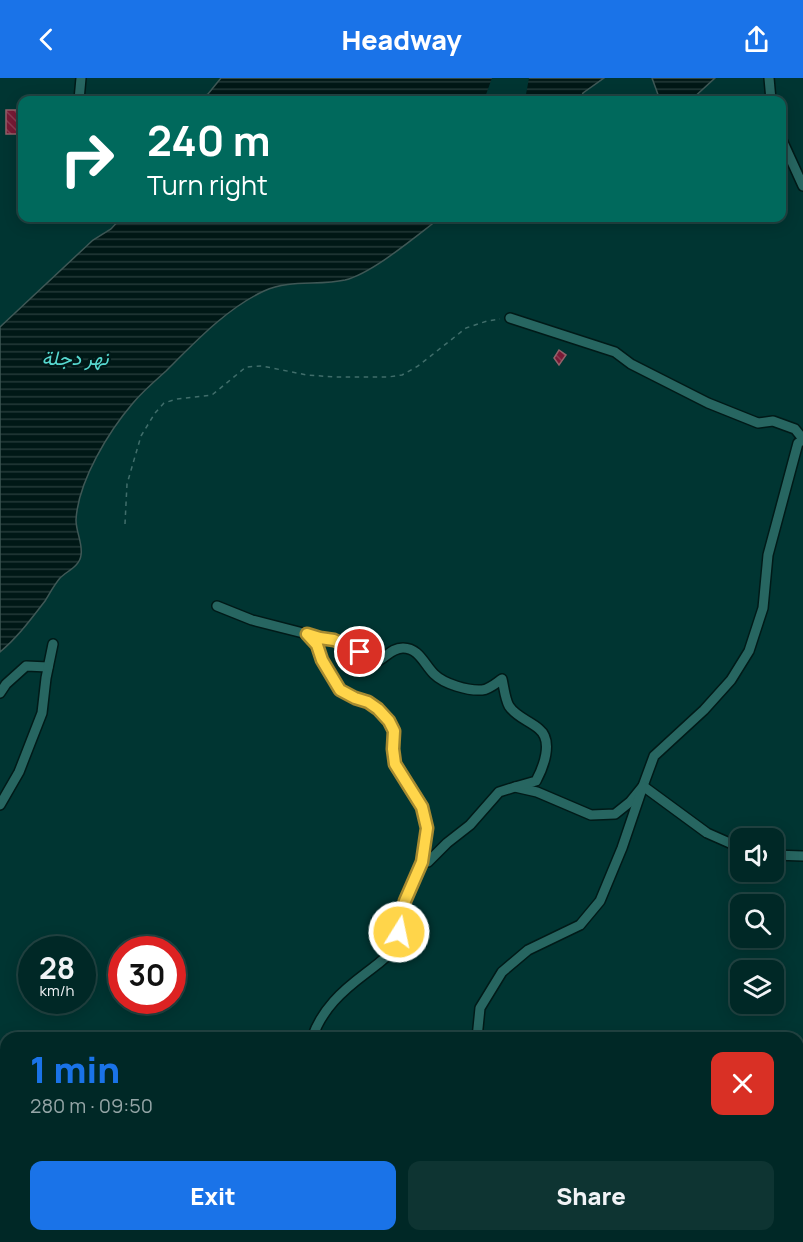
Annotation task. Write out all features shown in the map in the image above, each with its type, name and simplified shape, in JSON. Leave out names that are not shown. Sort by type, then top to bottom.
[{"type":"street","points":[[79,96],[81,78]]},
{"type":"street","points":[[769,78],[771,96]]},
{"type":"street","points":[[786,149],[803,186]]},
{"type":"street","points":[[478,1032],[480,1008],[502,972],[528,950],[580,925],[600,901],[622,848],[654,756],[704,710],[731,680],[749,651],[763,608],[768,555],[798,443],[803,439],[795,429],[774,421],[758,423],[708,404],[631,364],[615,352],[510,318]]},
{"type":"street","points":[[217,606],[252,620],[334,640],[376,662],[382,660],[393,649],[406,648],[418,652],[435,675],[463,687],[482,690],[502,679],[509,706],[521,718],[541,730],[546,743],[544,766],[536,781],[499,792],[470,825],[428,862],[422,862]]},
{"type":"street","points":[[307,634],[317,645],[322,660],[340,690],[378,709],[394,731],[395,764],[422,807],[427,828],[422,862],[405,901],[394,948],[333,1000],[314,1032]]},
{"type":"street","points":[[0,805],[19,772],[42,713],[52,644]]},
{"type":"street","points":[[0,693],[6,684],[26,666],[48,667]]},
{"type":"street","points":[[515,787],[537,792],[591,815],[615,814],[630,802],[643,786]]},
{"type":"street","points":[[643,786],[706,833],[730,843]]},
{"type":"street","points":[[784,855],[803,856]]},
{"type":"path","points":[[125,524],[127,484],[141,436],[164,403],[177,399],[212,395],[246,367],[262,366],[307,375],[335,377],[402,375],[418,366],[466,328],[487,321],[510,318]]},
{"type":"water","points":[[221,78],[604,78],[582,96],[205,96]]},
{"type":"water","points":[[652,78],[715,78],[695,96],[659,96]]},
{"type":"water","name":"نهر دجلة","points":[[117,222],[435,222],[394,253],[356,276],[335,282],[274,287],[250,298],[212,326],[145,390],[124,414],[105,442],[82,489],[76,520],[81,551],[80,559],[60,578],[29,621],[0,652],[0,327],[93,240],[111,229]]},
{"type":"pier","points":[[492,78],[529,78],[526,96],[485,96]]},
{"type":"building","points":[[6,110],[18,110],[18,134],[6,134]]},
{"type":"building","points":[[559,350],[566,355],[559,365],[554,358]]},
{"type":"route","points":[[360,652],[334,640],[307,634],[317,645],[322,660],[340,690],[368,702],[389,721],[394,731],[395,764],[422,807],[427,828],[422,862],[413,878],[405,901],[399,932]]}]
